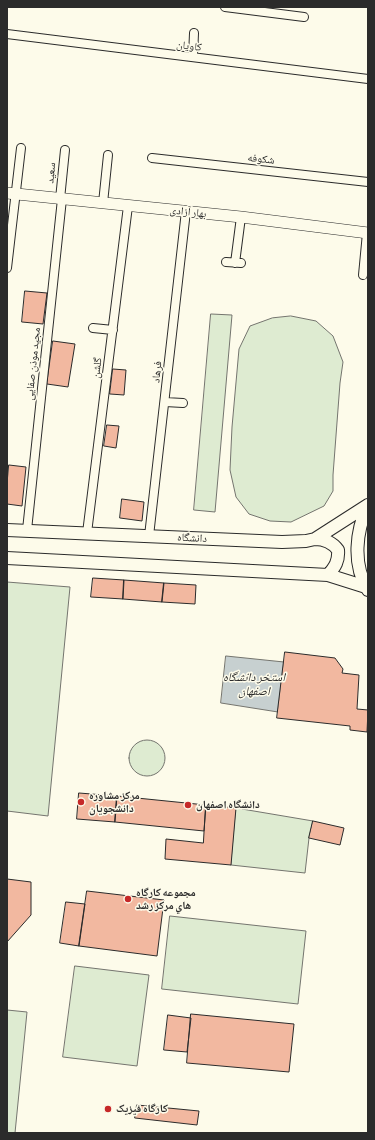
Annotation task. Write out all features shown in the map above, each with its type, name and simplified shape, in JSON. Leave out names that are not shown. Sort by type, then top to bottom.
[{"type":"main road","name":"دانشگاه","points":[[7,530],[282,542],[306,541],[315,539],[368,505]]},
{"type":"main road","points":[[367,589],[360,572],[358,538],[361,521],[368,505]]},
{"type":"main road","points":[[315,539],[324,539],[330,542],[338,550],[335,566],[328,575]]},
{"type":"main road","points":[[7,558],[328,575],[367,589]]},
{"type":"street","points":[[225,7],[304,16]]},
{"type":"street","points":[[193,57],[194,33]]},
{"type":"street","name":"کاویان","points":[[7,34],[368,79]]},
{"type":"street","points":[[7,268],[11,194],[21,148]]},
{"type":"street","name":"سعید","points":[[61,199],[65,150]]},
{"type":"street","points":[[103,203],[108,155]]},
{"type":"street","name":"شکوفه","points":[[152,158],[368,182]]},
{"type":"street","name":"بهار آزادی","points":[[11,194],[241,217],[368,233]]},
{"type":"street","name":"مجید موذن صفایی","points":[[27,530],[61,199]]},
{"type":"street","name":"گلشن","points":[[87,533],[128,206]]},
{"type":"street","name":"فرهاد","points":[[149,536],[186,211]]},
{"type":"street","points":[[226,262],[238,263],[241,217]]},
{"type":"street","points":[[363,275],[368,233]]},
{"type":"street","points":[[93,328],[113,330]]},
{"type":"street","points":[[165,402],[183,403]]},
{"type":"green space","points":[[211,314],[232,315],[215,512],[194,510]]},
{"type":"green space","points":[[291,316],[316,321],[333,336],[343,362],[340,383],[333,491],[324,506],[291,522],[270,521],[249,514],[236,497],[230,470],[239,349],[250,326],[272,318]]},
{"type":"green space","points":[[7,582],[70,587],[48,816],[7,811]]},
{"type":"green space","points":[[147,740],[160,745],[165,758],[160,771],[147,776],[134,771],[129,758],[134,745]]},
{"type":"green space","points":[[236,808],[313,821],[309,838],[305,873],[231,865]]},
{"type":"green space","points":[[170,916],[306,931],[298,1004],[162,989]]},
{"type":"green space","points":[[75,966],[149,975],[137,1066],[63,1057]]},
{"type":"green space","points":[[7,1010],[27,1012],[15,1133],[7,1133]]},
{"type":"water","name":"استخر دانشگاه اصفهان","points":[[226,656],[284,662],[278,712],[221,703]]},
{"type":"building","points":[[25,291],[47,293],[43,324],[22,322]]},
{"type":"building","points":[[53,341],[75,344],[68,387],[47,384]]},
{"type":"building","points":[[113,369],[126,370],[124,395],[110,394]]},
{"type":"building","points":[[107,425],[119,426],[116,448],[104,446]]},
{"type":"building","points":[[9,465],[26,467],[22,506],[7,504]]},
{"type":"building","points":[[122,499],[144,502],[142,521],[120,518]]},
{"type":"building","points":[[93,578],[124,580],[123,599],[91,597]]},
{"type":"building","points":[[124,580],[164,583],[162,602],[123,599]]},
{"type":"building","points":[[164,583],[196,585],[195,604],[162,602]]},
{"type":"building","points":[[285,652],[335,658],[343,669],[342,673],[359,675],[357,709],[368,710],[367,732],[350,730],[350,726],[277,718]]},
{"type":"building","points":[[79,793],[117,796],[115,822],[77,819]]},
{"type":"building","points":[[117,796],[206,805],[204,831],[115,822]]},
{"type":"building","points":[[206,805],[236,808],[231,865],[165,859],[166,839],[203,843]]},
{"type":"building","points":[[313,821],[344,828],[340,845],[309,838]]},
{"type":"building","points":[[7,879],[31,882],[31,915],[7,942]]},
{"type":"building","points":[[87,891],[164,900],[157,956],[79,946]]},
{"type":"building","points":[[66,902],[85,904],[79,946],[60,943]]},
{"type":"building","points":[[191,1014],[294,1024],[289,1072],[187,1063]]},
{"type":"building","points":[[168,1015],[191,1018],[187,1052],[164,1050]]},
{"type":"building","points":[[137,1105],[199,1111],[197,1125],[135,1118]]},
{"type":"place","name":"مرکز مشاوره دانشجویان","points":[[81,802]]},
{"type":"place","name":"دانشگاه اصفهان","points":[[188,805]]},
{"type":"place","name":"مجموعه کارگاه هاي مرکز رشد","points":[[128,899]]},
{"type":"place","name":"کارگاه فیزیک","points":[[108,1109]]}]
